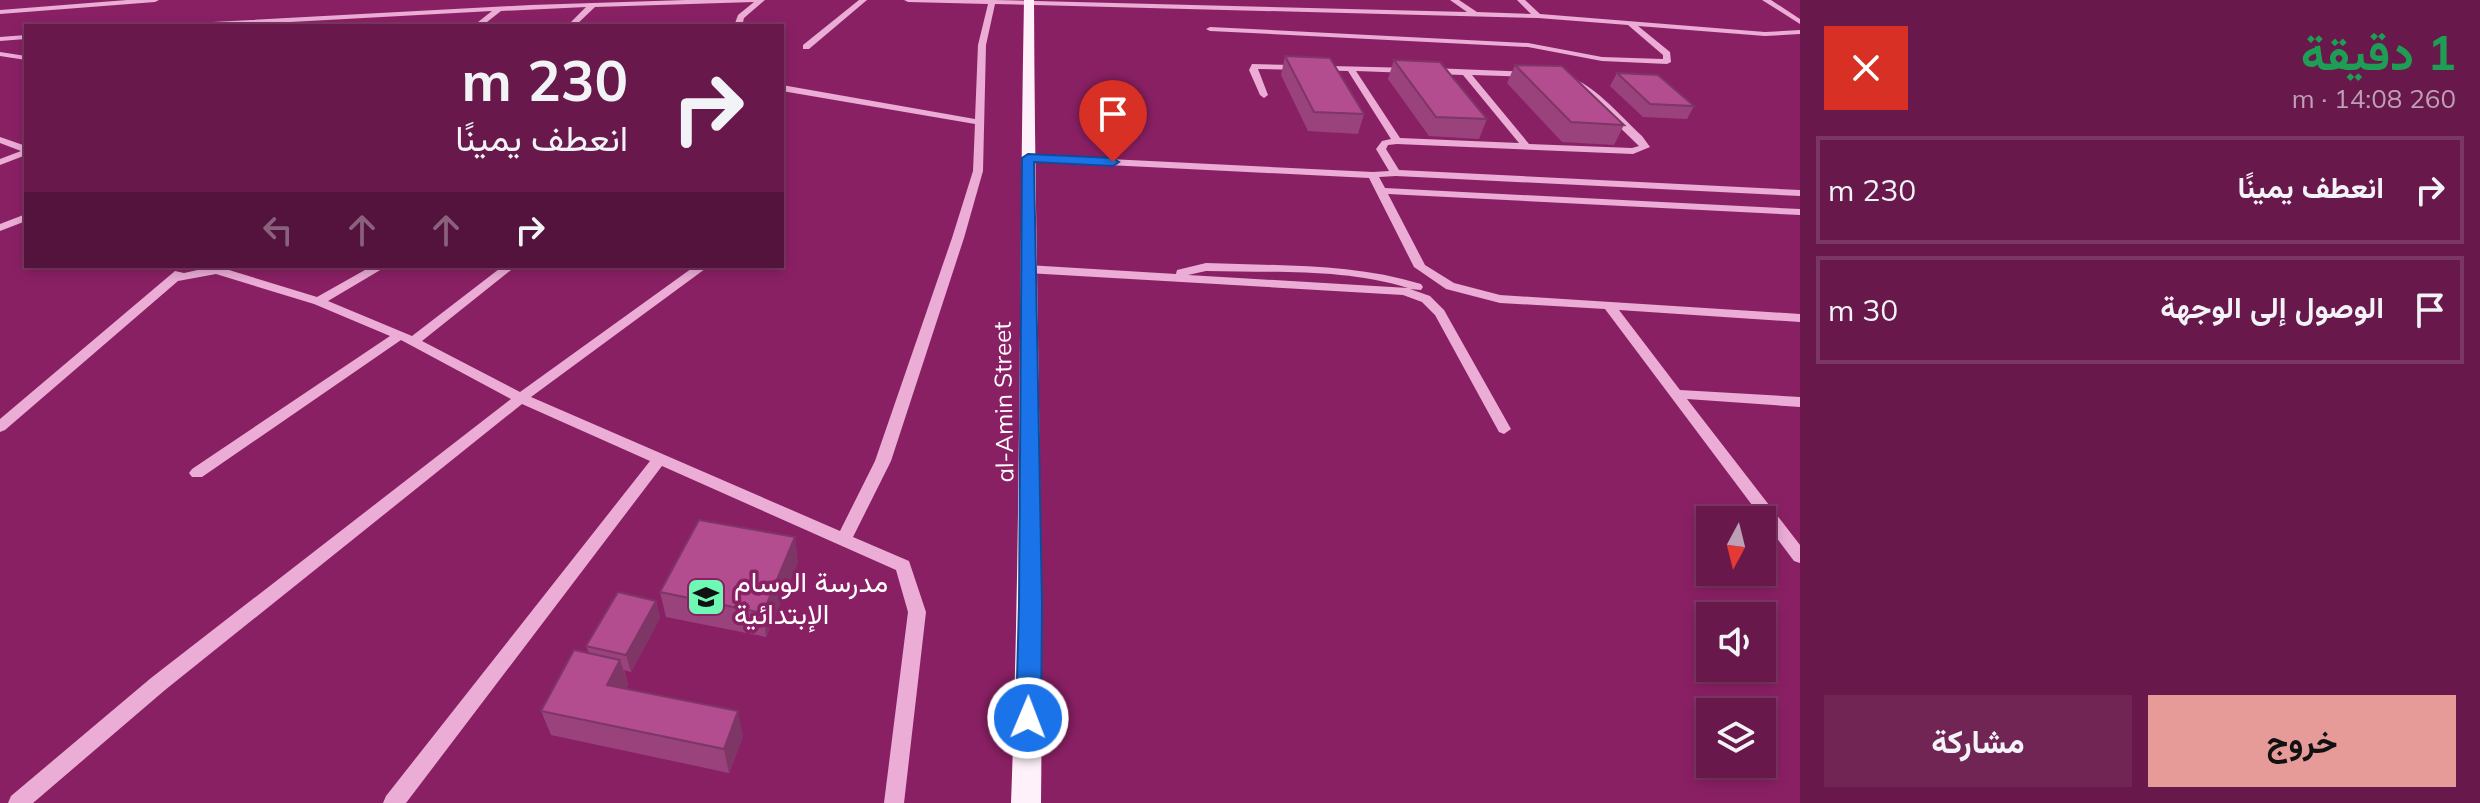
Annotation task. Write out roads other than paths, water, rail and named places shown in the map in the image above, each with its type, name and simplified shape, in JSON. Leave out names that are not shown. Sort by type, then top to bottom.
[{"type":"main road","name":"al-Amin Street","points":[[1026,803],[1031,605],[1027,269],[1029,1]]},
{"type":"street","points":[[0,10],[14,0]]},
{"type":"street","points":[[0,10],[155,0]]},
{"type":"street","points":[[479,24],[506,0]]},
{"type":"street","points":[[212,24],[498,9],[759,0]]},
{"type":"street","points":[[739,24],[741,17],[759,0]]},
{"type":"street","points":[[806,47],[863,0]]},
{"type":"street","points":[[908,0],[1216,8],[1226,4],[1538,16],[1765,34],[1800,32]]},
{"type":"street","points":[[1121,5],[1138,0]]},
{"type":"street","points":[[1454,0],[1475,14]]},
{"type":"street","points":[[1521,0],[1538,16]]},
{"type":"street","points":[[1766,0],[1800,22]]},
{"type":"street","points":[[844,540],[883,461],[978,171],[982,45],[992,2]]},
{"type":"street","points":[[1226,4],[1237,30]]},
{"type":"street","points":[[573,24],[593,5]]},
{"type":"street","points":[[1210,29],[1528,45],[1602,59],[1667,62],[1667,54],[1630,23]]},
{"type":"street","points":[[0,39],[24,37]]},
{"type":"street","points":[[0,54],[24,58]]},
{"type":"street","points":[[1264,95],[1253,70],[1255,66],[1548,76],[1578,82],[1645,147],[1633,151],[1385,143],[1381,149],[1396,173]]},
{"type":"street","points":[[1350,68],[1397,141]]},
{"type":"street","points":[[1465,72],[1526,146]]},
{"type":"street","points":[[784,88],[979,122]]},
{"type":"street","points":[[0,140],[24,149]]},
{"type":"street","points":[[0,162],[24,151]]},
{"type":"street","points":[[1028,158],[1800,193]]},
{"type":"street","points":[[1373,175],[1420,267],[1450,286],[1500,299],[1800,318]]},
{"type":"street","points":[[1381,191],[1800,212]]},
{"type":"street","points":[[0,228],[24,218]]},
{"type":"street","points":[[0,427],[186,268]]},
{"type":"street","points":[[318,301],[377,268]]},
{"type":"street","points":[[197,473],[406,338],[507,268]]},
{"type":"street","points":[[18,803],[158,684],[521,398],[700,268]]},
{"type":"street","points":[[1027,269],[1405,291],[1426,299],[1440,313],[1504,429]]},
{"type":"street","points":[[174,278],[216,270],[318,301],[406,338],[521,398],[903,566],[917,612],[894,803]]},
{"type":"street","points":[[1609,306],[1800,557]]},
{"type":"street","points":[[1677,394],[1800,402]]},
{"type":"street","points":[[393,803],[659,459]]},
{"type":"place","name":"مدرسة الوسام الإبتدائية","points":[[706,597]]}]
